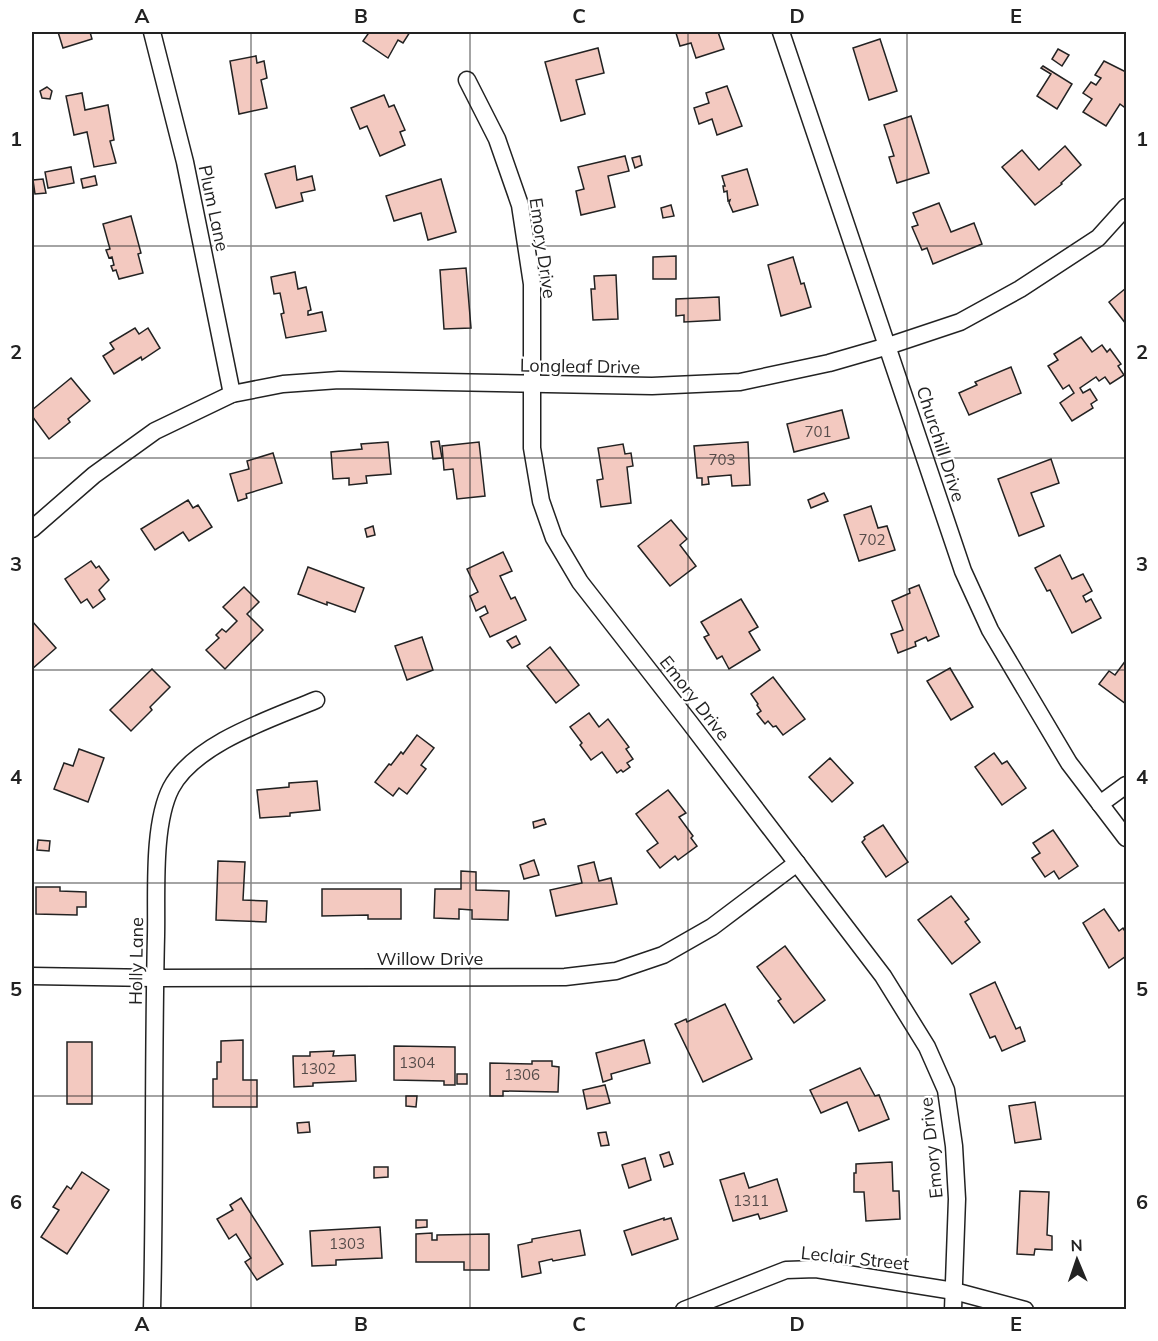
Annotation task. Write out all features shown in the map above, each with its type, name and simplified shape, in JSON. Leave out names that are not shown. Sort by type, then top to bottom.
[{"type":"street","name":"Plum Lane","points":[[152,32],[185,162],[232,394]]},
{"type":"street","name":"Churchill Drive","points":[[781,32],[963,571],[996,640],[1069,763],[1126,838]]},
{"type":"street","name":"Emory Drive","points":[[467,80],[497,139],[520,205],[532,284],[532,448],[541,501],[554,538],[580,582],[883,976],[927,1047],[946,1090],[954,1146],[957,1199],[953,1310]]},
{"type":"street","name":"Longleaf Drive","points":[[32,529],[94,475],[155,431],[232,394],[283,384],[339,380],[652,386],[740,381],[829,363],[960,322],[1020,289],[1098,237],[1126,207]]},
{"type":"street","name":"Holly Lane","points":[[152,1310],[155,978],[161,815],[171,787],[192,761],[222,741],[316,700]]},
{"type":"street","points":[[1100,804],[1126,785]]},
{"type":"street","name":"Willow Drive","points":[[32,976],[565,977],[616,971],[663,954],[712,927],[797,863]]},
{"type":"street","name":"Leclair Street","points":[[684,1310],[786,1270],[816,1269],[954,1291],[1025,1310]]},
{"type":"building","points":[[58,32],[90,32],[92,39],[63,48]]},
{"type":"building","points":[[365,32],[410,32],[403,43],[398,40],[388,58],[363,41],[368,34]]},
{"type":"building","points":[[718,32],[724,49],[696,58],[691,43],[680,46],[676,33]]},
{"type":"building","points":[[880,39],[897,91],[869,100],[853,48]]},
{"type":"building","points":[[598,48],[604,73],[576,80],[585,114],[561,121],[545,62]]},
{"type":"building","points":[[1058,49],[1069,55],[1062,66],[1052,59]]},
{"type":"building","points":[[256,56],[257,63],[264,61],[267,78],[261,80],[267,108],[239,114],[230,61]]},
{"type":"building","points":[[1104,61],[1126,72],[1126,104],[1124,107],[1120,104],[1106,126],[1083,112],[1092,99],[1083,93],[1091,82],[1096,85],[1101,78],[1095,75]]},
{"type":"building","points":[[1043,66],[1072,84],[1057,109],[1037,96],[1051,74],[1041,68]]},
{"type":"building","points":[[727,86],[742,126],[717,135],[712,119],[699,124],[694,108],[709,103],[706,93]]},
{"type":"building","points":[[47,87],[52,91],[50,99],[42,98],[40,91]]},
{"type":"building","points":[[82,93],[85,110],[108,105],[114,140],[110,141],[116,163],[94,167],[87,132],[74,135],[66,96]]},
{"type":"building","points":[[384,95],[389,107],[394,105],[405,130],[400,132],[405,145],[380,156],[367,126],[360,129],[351,108]]},
{"type":"building","points":[[911,116],[929,173],[897,183],[889,157],[894,156],[884,125]]},
{"type":"building","points":[[1065,146],[1081,165],[1062,184],[1035,205],[1002,167],[1022,150],[1039,170]]},
{"type":"building","points":[[625,156],[629,171],[608,176],[615,207],[581,215],[576,191],[584,189],[578,167]]},
{"type":"building","points":[[640,156],[642,165],[635,168],[632,158]]},
{"type":"building","points":[[295,166],[297,180],[312,176],[315,190],[301,193],[303,201],[276,208],[265,174]]},
{"type":"building","points":[[71,167],[74,183],[48,188],[45,172]]},
{"type":"building","points":[[747,169],[758,205],[733,212],[727,191],[724,192],[722,176]]},
{"type":"building","points":[[95,176],[97,185],[83,188],[81,179]]},
{"type":"building","points":[[43,179],[46,193],[35,194],[33,180]]},
{"type":"building","points":[[441,179],[456,232],[428,240],[421,213],[394,221],[386,196]]},
{"type":"building","points":[[939,203],[951,232],[974,223],[982,244],[933,264],[927,248],[922,250],[912,227],[918,225],[913,213]]},
{"type":"building","points":[[671,205],[674,216],[663,218],[661,208]]},
{"type":"building","points":[[131,216],[141,253],[138,254],[143,273],[119,279],[116,270],[113,271],[111,266],[114,265],[112,257],[109,258],[106,250],[110,249],[103,224]]},
{"type":"building","points":[[676,256],[676,279],[653,279],[653,257]]},
{"type":"building","points":[[793,257],[811,307],[781,316],[768,265]]},
{"type":"building","points":[[466,268],[471,328],[444,329],[440,270]]},
{"type":"building","points":[[295,272],[298,289],[306,287],[311,310],[308,311],[308,315],[322,312],[326,331],[286,338],[280,293],[274,294],[271,277]]},
{"type":"building","points":[[616,275],[618,319],[593,320],[591,289],[595,289],[594,276]]},
{"type":"building","points":[[1126,288],[1126,324],[1109,302]]},
{"type":"building","points":[[719,297],[720,320],[684,322],[684,315],[676,316],[676,299]]},
{"type":"building","points":[[135,328],[139,334],[148,328],[160,348],[114,374],[103,356],[114,349],[110,343]]},
{"type":"building","points":[[1081,337],[1092,352],[1102,345],[1107,352],[1110,349],[1121,364],[1118,366],[1124,375],[1110,384],[1105,377],[1099,381],[1096,377],[1080,388],[1083,393],[1090,389],[1097,400],[1091,404],[1093,408],[1072,421],[1060,403],[1074,393],[1069,385],[1063,389],[1048,366],[1058,360],[1054,354]]},
{"type":"building","points":[[1011,367],[1021,393],[969,415],[959,393],[977,385],[975,382]]},
{"type":"building","points":[[71,378],[90,401],[68,419],[70,422],[49,439],[32,416],[32,410]]},
{"type":"building","points":[[842,410],[849,438],[794,452],[787,424]]},
{"type":"building","points":[[439,441],[442,458],[433,459],[431,442]]},
{"type":"building","points":[[388,442],[391,474],[366,476],[367,483],[349,485],[349,478],[333,479],[331,452],[362,449],[361,444]]},
{"type":"building","points":[[479,442],[485,496],[457,499],[453,469],[444,470],[442,446]]},
{"type":"building","points":[[748,442],[750,485],[732,486],[731,475],[708,477],[709,484],[702,485],[702,478],[697,478],[694,446]]},
{"type":"building","points":[[623,444],[625,454],[631,453],[633,466],[627,467],[631,503],[601,507],[597,480],[603,479],[598,448]]},
{"type":"building","points":[[273,453],[282,483],[246,494],[247,498],[238,501],[230,474],[249,469],[247,461]]},
{"type":"building","points":[[1051,459],[1059,483],[1031,493],[1044,526],[1019,536],[998,479]]},
{"type":"building","points":[[824,493],[828,501],[811,508],[808,500]]},
{"type":"building","points":[[188,500],[193,508],[198,505],[212,527],[189,541],[183,532],[155,550],[141,529]]},
{"type":"building","points":[[871,506],[878,528],[887,526],[895,550],[859,561],[844,515]]},
{"type":"building","points":[[671,520],[687,539],[680,545],[696,566],[670,586],[638,546]]},
{"type":"building","points":[[373,526],[375,535],[367,537],[365,529]]},
{"type":"building","points":[[503,552],[512,571],[500,576],[511,599],[515,597],[526,620],[490,637],[480,617],[488,613],[485,606],[476,611],[470,596],[478,592],[467,569]]},
{"type":"building","points":[[1060,555],[1072,579],[1083,574],[1092,591],[1083,596],[1086,602],[1091,599],[1101,618],[1072,633],[1050,590],[1047,591],[1035,568]]},
{"type":"building","points":[[91,561],[96,568],[99,566],[109,580],[99,590],[105,599],[93,608],[87,599],[81,603],[65,579]]},
{"type":"building","points":[[308,567],[364,588],[355,612],[298,594]]},
{"type":"building","points":[[919,585],[939,636],[928,641],[926,637],[915,642],[916,646],[898,653],[891,634],[903,630],[892,601],[910,593],[909,589]]},
{"type":"building","points":[[244,587],[259,602],[247,614],[263,630],[225,669],[206,650],[219,638],[216,635],[222,629],[226,632],[237,621],[223,607]]},
{"type":"building","points":[[741,599],[758,627],[749,632],[760,650],[729,669],[722,656],[717,659],[704,637],[709,635],[701,622]]},
{"type":"building","points":[[32,621],[56,648],[32,669]]},
{"type":"building","points":[[516,636],[520,644],[512,648],[507,641]]},
{"type":"building","points":[[422,637],[433,670],[407,680],[395,646]]},
{"type":"building","points":[[550,647],[579,685],[556,703],[527,666]]},
{"type":"building","points":[[1126,660],[1126,704],[1099,684],[1109,671],[1115,675]]},
{"type":"building","points":[[950,668],[973,707],[951,720],[927,681]]},
{"type":"building","points":[[152,669],[170,687],[131,731],[110,710]]},
{"type":"building","points":[[773,677],[805,719],[783,735],[776,726],[773,727],[768,721],[765,724],[757,714],[761,711],[751,694]]},
{"type":"building","points":[[589,713],[599,727],[608,719],[629,747],[626,749],[633,759],[627,763],[630,767],[623,772],[621,770],[617,773],[602,752],[591,760],[580,745],[582,743],[570,727]]},
{"type":"building","points":[[417,735],[434,748],[421,765],[426,769],[407,794],[399,788],[393,796],[375,782],[401,752],[403,754]]},
{"type":"building","points":[[79,749],[104,758],[88,802],[54,789],[64,763],[73,766]]},
{"type":"building","points":[[994,753],[1002,764],[1007,761],[1026,788],[1002,805],[975,767]]},
{"type":"building","points":[[830,758],[853,783],[832,802],[809,777]]},
{"type":"building","points":[[317,781],[320,810],[290,813],[290,816],[260,818],[257,790],[289,787],[289,783]]},
{"type":"building","points":[[668,790],[686,813],[679,817],[693,836],[691,838],[697,846],[678,860],[675,856],[660,868],[647,851],[658,843],[636,814]]},
{"type":"building","points":[[544,819],[546,824],[534,828],[533,822]]},
{"type":"building","points":[[883,825],[908,862],[886,877],[862,842],[864,837]]},
{"type":"building","points":[[1053,830],[1078,866],[1059,879],[1054,871],[1045,877],[1032,858],[1040,853],[1033,843]]},
{"type":"building","points":[[38,840],[50,841],[49,851],[37,850]]},
{"type":"building","points":[[534,860],[539,875],[524,879],[520,865]]},
{"type":"building","points":[[218,861],[245,862],[243,900],[267,901],[266,922],[216,920]]},
{"type":"building","points":[[594,862],[599,881],[611,878],[617,904],[556,916],[550,890],[582,883],[578,866]]},
{"type":"building","points":[[461,871],[476,872],[476,890],[509,891],[508,920],[472,919],[472,910],[459,909],[459,919],[434,918],[435,889],[461,889]]},
{"type":"building","points":[[36,887],[60,887],[60,891],[86,892],[86,907],[77,907],[77,915],[36,914]]},
{"type":"building","points":[[322,889],[401,889],[401,919],[368,919],[368,915],[322,916]]},
{"type":"building","points":[[951,896],[969,919],[965,922],[980,942],[952,964],[918,920]]},
{"type":"building","points":[[1104,909],[1119,931],[1123,928],[1126,933],[1126,956],[1109,968],[1083,923]]},
{"type":"building","points":[[785,946],[825,1000],[794,1023],[778,1001],[781,999],[757,967]]},
{"type":"building","points":[[995,982],[1016,1029],[1020,1027],[1025,1041],[1002,1051],[995,1036],[990,1038],[970,994]]},
{"type":"building","points":[[725,1004],[752,1059],[703,1082],[675,1024],[686,1019],[687,1022]]},
{"type":"building","points":[[243,1040],[243,1080],[257,1080],[257,1107],[213,1107],[213,1079],[217,1079],[217,1062],[221,1062],[221,1041]]},
{"type":"building","points":[[644,1040],[650,1063],[611,1074],[612,1079],[603,1082],[596,1053]]},
{"type":"building","points":[[67,1042],[92,1042],[92,1104],[67,1104]]},
{"type":"building","points":[[394,1046],[455,1047],[455,1085],[444,1085],[444,1081],[394,1080]]},
{"type":"building","points":[[334,1051],[333,1056],[355,1055],[356,1081],[313,1083],[313,1086],[294,1087],[293,1056],[310,1056],[310,1052]]},
{"type":"building","points":[[532,1061],[552,1061],[552,1066],[559,1067],[558,1092],[503,1091],[503,1096],[490,1096],[490,1063],[532,1064]]},
{"type":"building","points":[[860,1068],[875,1096],[879,1095],[889,1119],[859,1131],[847,1102],[821,1113],[810,1090]]},
{"type":"building","points":[[457,1074],[467,1074],[467,1084],[457,1084]]},
{"type":"building","points":[[605,1085],[610,1103],[587,1109],[583,1090]]},
{"type":"building","points":[[406,1096],[417,1096],[416,1107],[406,1106]]},
{"type":"building","points":[[1035,1102],[1041,1139],[1015,1143],[1009,1106]]},
{"type":"building","points":[[309,1122],[310,1132],[298,1133],[297,1123]]},
{"type":"building","points":[[606,1132],[609,1145],[601,1146],[598,1133]]},
{"type":"building","points":[[669,1152],[673,1164],[664,1167],[660,1155]]},
{"type":"building","points":[[645,1158],[651,1180],[629,1188],[622,1165]]},
{"type":"building","points":[[892,1162],[893,1191],[899,1191],[900,1219],[866,1221],[864,1192],[854,1192],[856,1164]]},
{"type":"building","points":[[374,1167],[388,1167],[388,1177],[374,1178]]},
{"type":"building","points":[[82,1172],[109,1190],[67,1254],[41,1237],[59,1210],[53,1207],[67,1186],[71,1189]]},
{"type":"building","points":[[744,1173],[749,1188],[777,1179],[787,1211],[760,1219],[758,1214],[733,1221],[720,1180]]},
{"type":"building","points":[[1020,1191],[1049,1192],[1047,1235],[1052,1236],[1052,1250],[1035,1249],[1034,1255],[1017,1254]]},
{"type":"building","points":[[241,1198],[283,1264],[257,1280],[245,1262],[251,1258],[236,1234],[229,1239],[217,1219],[233,1210],[230,1205]]},
{"type":"building","points":[[664,1218],[664,1220],[671,1218],[678,1239],[632,1255],[624,1231]]},
{"type":"building","points":[[416,1220],[427,1220],[427,1227],[416,1228]]},
{"type":"building","points":[[380,1227],[382,1258],[336,1260],[336,1265],[312,1266],[310,1231]]},
{"type":"building","points":[[580,1230],[585,1255],[539,1262],[541,1273],[522,1277],[518,1245],[532,1242],[532,1239]]},
{"type":"building","points":[[432,1233],[432,1240],[437,1240],[437,1235],[489,1234],[489,1270],[464,1270],[464,1262],[416,1262],[416,1234]]}]
